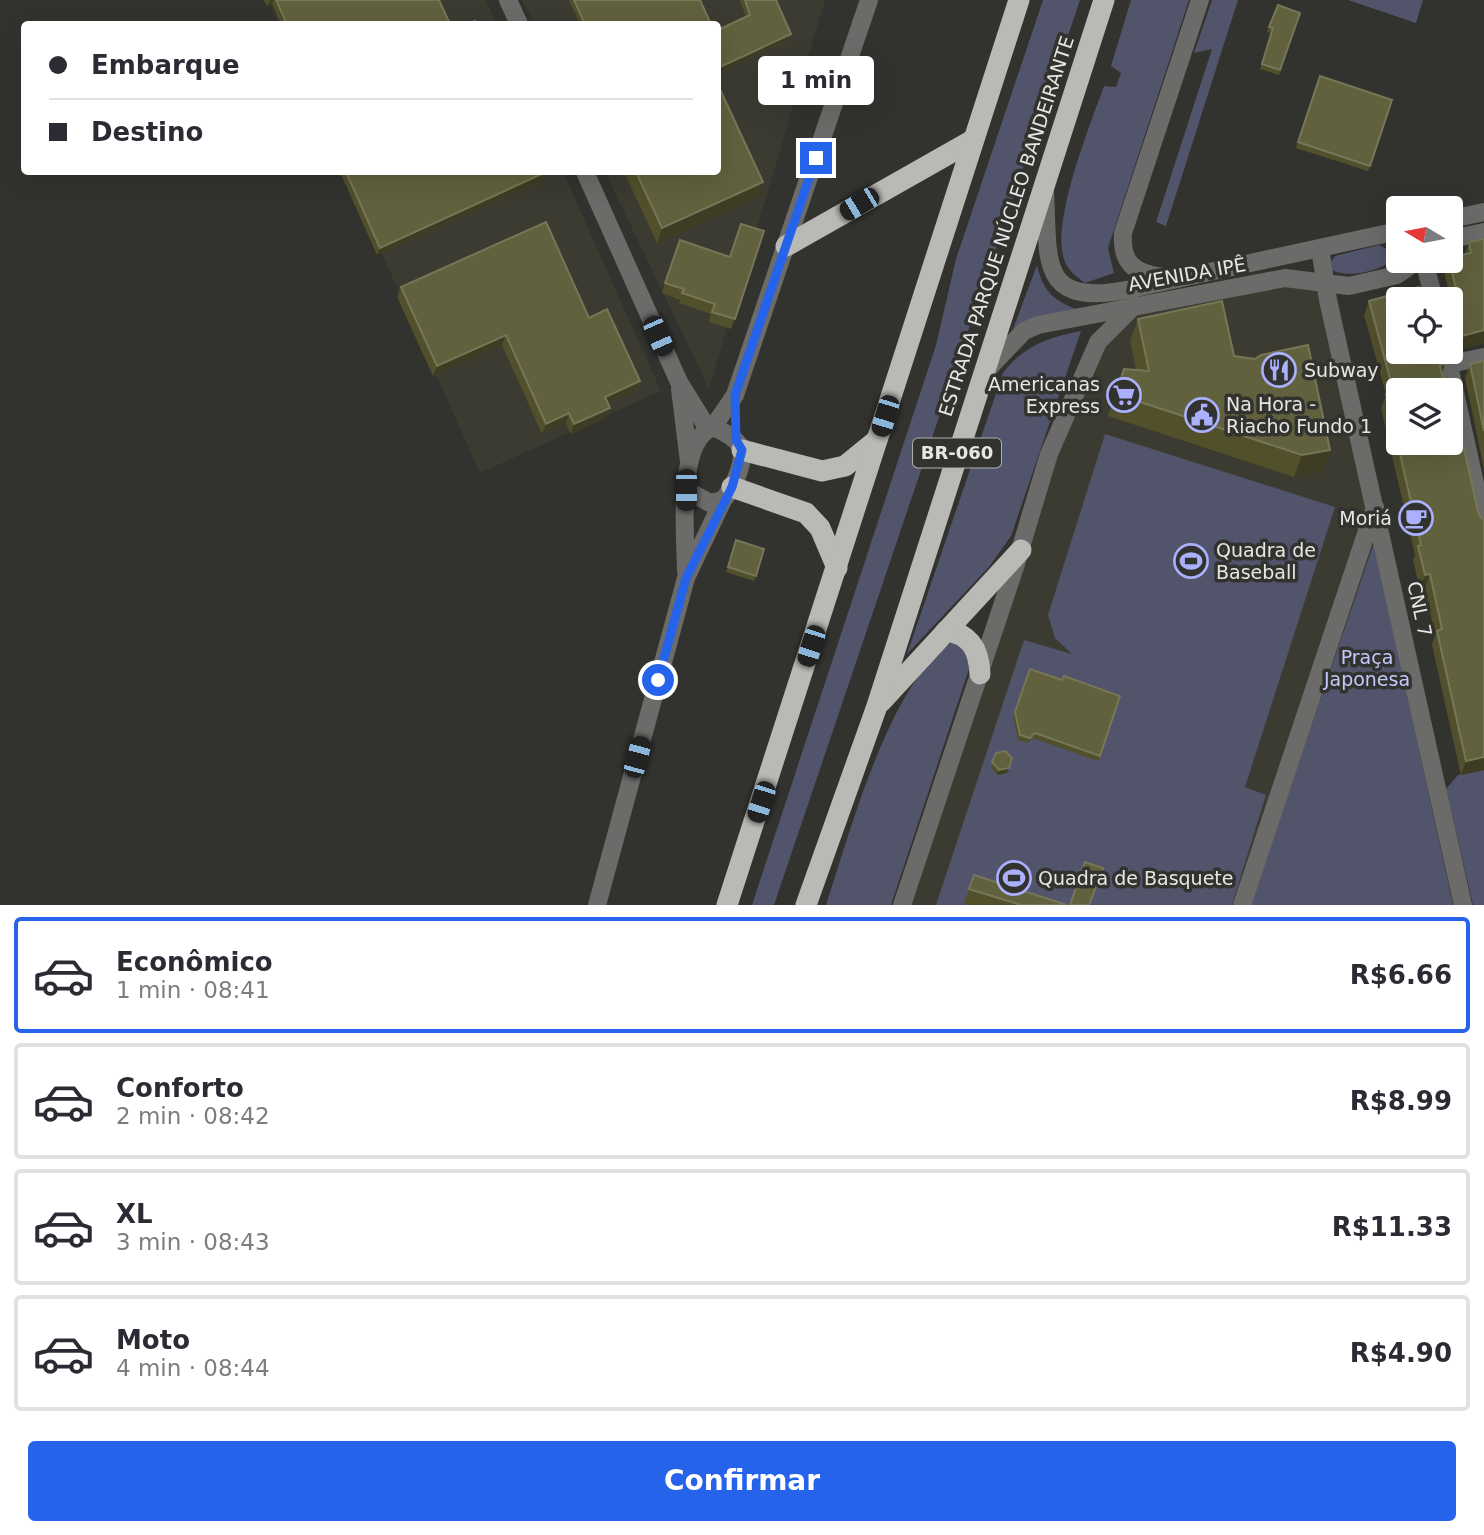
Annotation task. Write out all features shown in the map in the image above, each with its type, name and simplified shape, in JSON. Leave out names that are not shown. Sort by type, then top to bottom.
[{"type":"highway","points":[[727,905],[1019,0]]},
{"type":"highway","name":"ESTRADA PARQUE NÚCLEO BANDEIRANTE","points":[[806,905],[877,706],[1104,0]]},
{"type":"highway","points":[[786,246],[973,141]]},
{"type":"highway","points":[[739,445],[822,471],[845,466],[877,440]]},
{"type":"highway","points":[[727,494],[806,513],[820,528],[837,568]]},
{"type":"highway","points":[[877,706],[1021,550]]},
{"type":"highway","points":[[946,631],[969,640],[979,656],[980,674]]},
{"type":"street","points":[[508,0],[518,21]]},
{"type":"street","points":[[689,463],[698,442],[735,395],[869,0]]},
{"type":"street","points":[[1172,278],[1143,274],[1132,268],[1124,256],[1123,233],[1200,0]]},
{"type":"street","points":[[585,175],[679,383],[710,428],[739,445]]},
{"type":"street","name":"AVENIDA IPÊ","points":[[1045,184],[1049,258],[1057,280],[1076,293],[1101,295],[1386,234]]},
{"type":"street","points":[[1463,216],[1484,212]]},
{"type":"street","points":[[1463,236],[1484,232]]},
{"type":"street","name":"CNL 7","points":[[1320,248],[1333,322],[1376,505],[1463,905]]},
{"type":"street","name":"AVENIDA IPÊ","points":[[981,377],[1024,331],[1038,325],[1285,278],[1349,286],[1400,273]]},
{"type":"street","points":[[1397,275],[1416,287]]},
{"type":"street","points":[[1333,322],[1349,286]]},
{"type":"street","points":[[902,905],[1021,550],[1049,454],[1098,342],[1135,305]]},
{"type":"street","points":[[1463,357],[1484,356]]},
{"type":"street","points":[[1449,364],[1484,524]]},
{"type":"street","points":[[679,383],[689,463],[686,490],[686,578]]},
{"type":"street","points":[[597,905],[686,578],[727,494],[739,445],[735,395]]},
{"type":"street","points":[[686,490],[710,503],[727,494]]},
{"type":"street","points":[[1242,905],[1376,505]]},
{"type":"shaded area","points":[[268,0],[486,0],[496,21],[278,21]]},
{"type":"shaded area","points":[[522,0],[825,0],[709,389],[606,175],[721,175],[721,21],[532,21]]},
{"type":"shaded area","points":[[346,175],[564,175],[661,391],[480,473]]},
{"type":"shaded area","points":[[1296,276],[1326,283],[1460,905],[896,905],[1075,386],[1119,314]]},
{"type":"green space","points":[[1043,0],[1080,0],[774,905],[752,905],[936,345],[956,259]]},
{"type":"green space","points":[[1131,0],[1189,0],[1108,248],[1114,273],[1085,283],[1065,263],[1061,242],[1063,221],[1074,173],[1104,86],[1116,87],[1121,73],[1111,66]]},
{"type":"green space","points":[[1212,0],[1238,0],[1166,226],[1156,222],[1212,49],[1194,53]]},
{"type":"green space","points":[[1348,0],[1423,0],[1416,23]]},
{"type":"green space","points":[[1379,245],[1386,249],[1386,265],[1355,274],[1339,273],[1332,270],[1331,262],[1335,256]]},
{"type":"green space","points":[[1037,265],[1042,281],[1050,293],[1076,309],[1030,320],[1013,329]]},
{"type":"green space","points":[[1081,331],[1011,536],[989,567],[907,654],[1003,373],[1019,356],[1037,344]]},
{"type":"green space","points":[[1105,434],[1335,507],[1245,787],[1266,795],[1232,905],[936,905],[1024,640],[1072,654],[1055,638],[1048,615]]},
{"type":"green space","name":"Praça Japonesa","points":[[1374,543],[1453,905],[1250,905]]},
{"type":"green space","points":[[956,640],[962,641],[970,666],[891,905],[826,905],[860,800],[892,721],[912,686],[933,659]]},
{"type":"green space","points":[[1484,769],[1484,905],[1473,905],[1446,789],[1458,775]]},
{"type":"building","points":[[276,0],[439,0],[449,21],[286,21]]},
{"type":"building","points":[[574,0],[700,0],[710,21],[584,21]]},
{"type":"building","points":[[745,0],[776,0],[791,34],[721,67],[721,29],[750,15]]},
{"type":"building","points":[[1278,5],[1300,13],[1280,70],[1262,64],[1273,28],[1269,27]]},
{"type":"building","points":[[1320,76],[1392,100],[1370,166],[1298,142]]},
{"type":"building","points":[[721,91],[763,182],[662,228],[637,175],[721,175]]},
{"type":"building","points":[[347,175],[540,175],[380,248]]},
{"type":"building","points":[[546,222],[589,318],[607,309],[640,381],[605,397],[610,408],[574,424],[569,413],[546,424],[506,335],[437,366],[401,287]]},
{"type":"building","points":[[741,224],[764,231],[735,319],[712,312],[715,304],[682,293],[684,289],[665,283],[680,240],[730,257]]},
{"type":"building","points":[[1484,239],[1484,330],[1463,336],[1463,287],[1456,287],[1452,273],[1463,273],[1463,255],[1471,253],[1469,242]]},
{"type":"building","points":[[1386,296],[1386,364],[1369,301]]},
{"type":"building","points":[[1222,301],[1234,356],[1255,359],[1261,355],[1308,345],[1330,450],[1302,455],[1116,394],[1124,369],[1149,371],[1138,319]]},
{"type":"building","points":[[1484,361],[1484,431],[1470,364]]},
{"type":"building","points":[[1386,364],[1445,364],[1440,365],[1443,378],[1390,378]]},
{"type":"building","points":[[1463,444],[1478,512],[1484,519],[1484,757],[1466,761],[1437,631],[1442,629],[1430,574],[1425,575],[1418,546],[1421,545],[1400,455],[1463,455]]},
{"type":"building","points":[[736,540],[764,549],[756,576],[728,567]]},
{"type":"building","points":[[1030,669],[1062,680],[1064,676],[1120,696],[1100,756],[1035,733],[1030,738],[1020,735],[1015,712]]},
{"type":"building","points":[[1005,751],[1012,758],[1009,768],[999,770],[992,762],[996,753]]},
{"type":"building","points":[[1085,862],[1103,868],[1089,905],[1070,905]]},
{"type":"building","points":[[974,875],[1067,905],[1021,905],[969,889]]},
{"type":"place","name":"Subway","points":[[1279,370]]},
{"type":"place","name":"Americanas Express","points":[[1124,395]]},
{"type":"place","name":"Na Hora - Riacho Fundo 1","points":[[1202,415]]},
{"type":"place","name":"Moriá","points":[[1416,518]]},
{"type":"place","name":"Quadra de Baseball","points":[[1191,561]]},
{"type":"place","name":"Quadra de Basquete","points":[[1014,878]]},
{"type":"route","points":[[658,680],[686,578],[737,475],[742,450],[736,440],[735,395],[816,158]]}]
